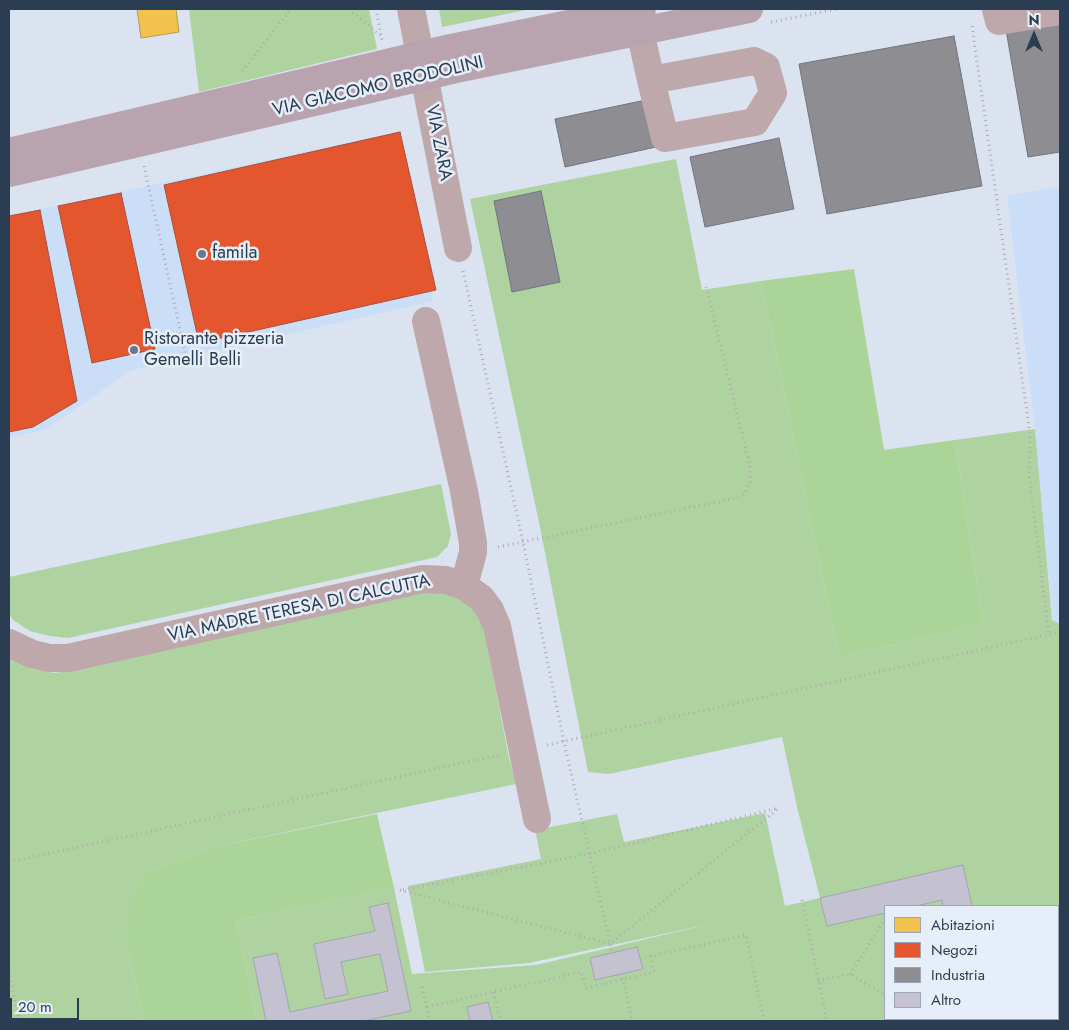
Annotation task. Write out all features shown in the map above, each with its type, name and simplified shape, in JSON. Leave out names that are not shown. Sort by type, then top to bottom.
[{"type":"main road","name":"VIA GIACOMO BRODOLINI","points":[[9,173],[423,66],[450,48],[641,20],[749,9]]},
{"type":"main road","name":"VIA GIACOMO BRODOLINI","points":[[9,152],[423,66]]},
{"type":"street","name":"VIA ZARA","points":[[411,9],[458,248]]},
{"type":"street","points":[[996,9],[999,21],[1060,11]]},
{"type":"street","points":[[641,20],[651,80]]},
{"type":"street","points":[[426,321],[464,490],[473,543],[473,552],[464,586]]},
{"type":"street","name":"VIA MADRE TERESA DI CALCUTTA","points":[[9,643],[32,654],[49,658],[68,658],[423,579],[446,580],[464,586],[481,598],[490,610],[497,626],[537,819]]},
{"type":"path","points":[[237,78],[291,9]]},
{"type":"path","points":[[349,9],[381,37]]},
{"type":"path","points":[[376,9],[384,44]]},
{"type":"path","points":[[971,19],[1030,434],[1029,474],[1050,635]]},
{"type":"path","points":[[144,166],[188,366]]},
{"type":"path","points":[[458,248],[523,542],[564,742],[612,952]]},
{"type":"path","points":[[473,552],[733,499],[745,493],[750,482],[750,465],[706,287]]},
{"type":"path","points":[[779,808],[610,944],[400,890],[590,854],[779,808]]},
{"type":"path","points":[[802,900],[827,1021]]},
{"type":"path","points":[[850,974],[884,919]]},
{"type":"path","points":[[427,1007],[581,972],[586,988],[654,972],[651,956],[746,935],[764,1021]]},
{"type":"path","points":[[9,971],[19,1021]]},
{"type":"path","points":[[818,981],[850,974],[884,994]]},
{"type":"path","points":[[618,975],[623,979],[632,1021]]},
{"type":"path","points":[[422,987],[430,1021]]},
{"type":"path","points":[[494,992],[500,1021]]},
{"type":"shaded area","points":[[398,132],[433,301],[132,370],[46,429],[9,438],[9,216]]},
{"type":"shaded area","points":[[1060,186],[1060,624],[1053,620],[1035,429],[1007,196]]},
{"type":"green space","points":[[189,9],[369,9],[377,49],[199,92]]},
{"type":"green space","points":[[439,9],[531,9],[442,27]]},
{"type":"green space","points":[[676,159],[702,290],[761,281],[839,657],[983,624],[955,440],[1035,429],[1052,620],[1060,624],[1060,1021],[257,1021],[236,920],[394,888],[412,974],[536,965],[710,924],[529,963],[425,972],[408,886],[541,859],[535,830],[617,814],[624,842],[765,813],[785,906],[820,898],[782,737],[609,774],[588,772],[540,527],[470,199]]},
{"type":"green space","points":[[854,269],[884,450],[955,440],[983,624],[839,657],[761,281]]},
{"type":"green space","points":[[441,484],[451,534],[448,546],[437,557],[68,638],[30,631],[13,620],[9,614],[9,577]]},
{"type":"green space","points":[[429,591],[451,594],[468,602],[478,615],[484,630],[508,753],[516,784],[218,846],[152,870],[125,936],[144,1021],[9,1021],[9,658],[33,669],[55,673]]},
{"type":"green space","points":[[377,814],[394,888],[236,920],[257,1021],[144,1021],[125,936],[133,895],[152,870],[218,846]]},
{"type":"building: Abitazioni","points":[[137,9],[176,9],[179,32],[141,38]]},
{"type":"building: Negozi","points":[[400,132],[436,290],[199,343],[164,185]]},
{"type":"building: Negozi","points":[[121,193],[155,349],[92,363],[58,206]]},
{"type":"building: Negozi","points":[[40,210],[77,401],[33,427],[9,432],[9,216]]},
{"type":"building: Industria","points":[[1060,20],[1060,152],[1028,157],[1006,30]]},
{"type":"building: Industria","points":[[954,36],[982,186],[827,214],[799,64]]},
{"type":"building: Industria","points":[[646,100],[656,147],[565,167],[555,119]]},
{"type":"building: Industria","points":[[779,138],[794,209],[705,227],[690,157]]},
{"type":"building: Industria","points":[[541,191],[560,282],[512,292],[494,201]]},
{"type":"building: Altro","points":[[963,865],[972,905],[943,905],[942,900],[920,905],[884,905],[884,913],[827,926],[820,898]]},
{"type":"building: Altro","points":[[388,903],[411,1011],[363,1021],[266,1021],[253,958],[277,953],[290,1012],[388,991],[380,954],[341,962],[348,994],[325,999],[314,944],[375,931],[369,907]]},
{"type":"building: Altro","points":[[637,947],[643,969],[595,980],[590,958]]},
{"type":"building: Altro","points":[[488,1002],[493,1021],[470,1021],[467,1007]]},
{"type":"building: Altro","points":[[998,1020],[999,1021],[944,1021]]},
{"type":"place","name":"famila","points":[[202,254]]},
{"type":"place","name":"Ristorante pizzeria Gemelli Belli","points":[[134,350]]}]
